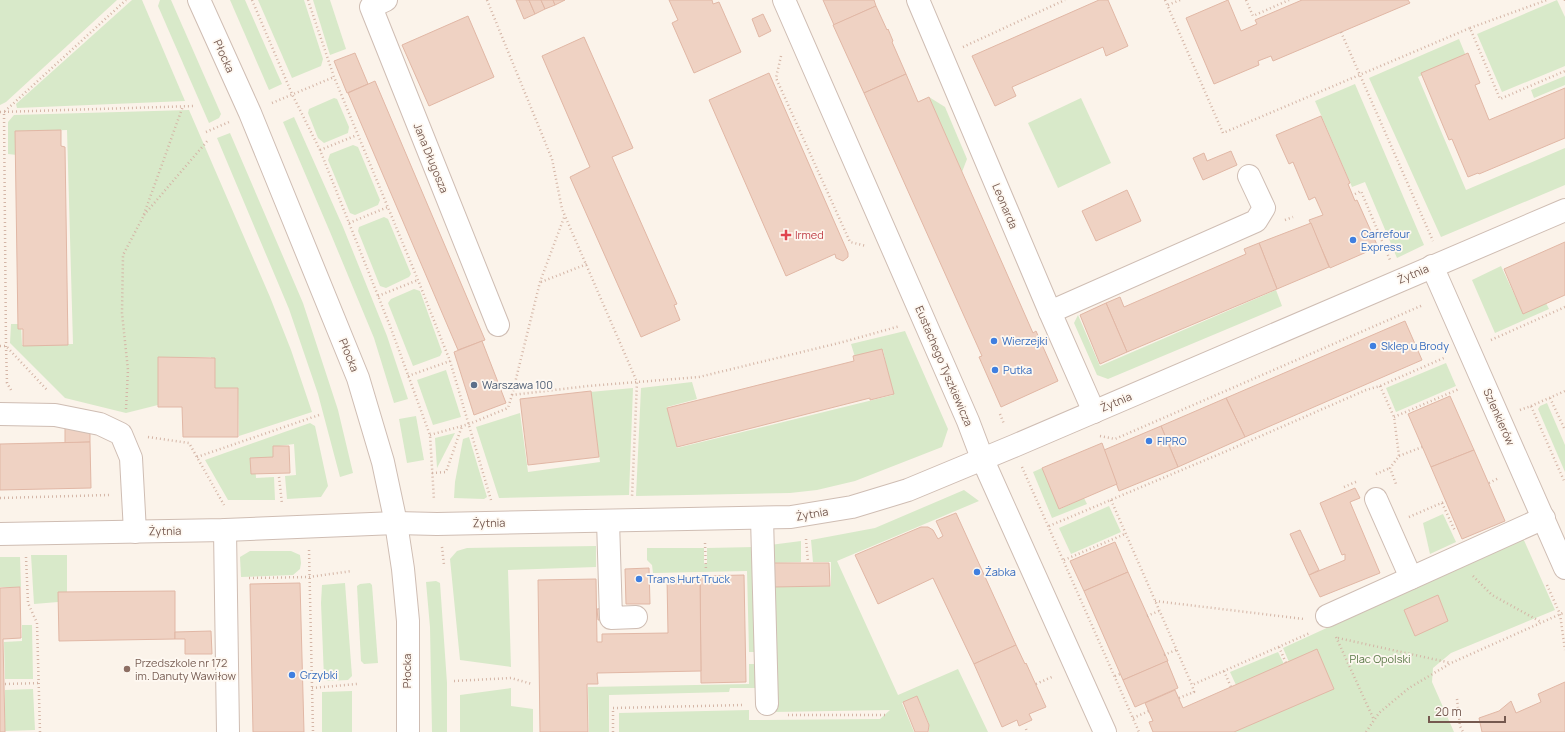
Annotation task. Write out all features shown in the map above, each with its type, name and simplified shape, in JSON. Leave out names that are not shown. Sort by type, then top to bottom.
[{"type":"street","name":"Płocka","points":[[199,0],[250,113],[358,378],[387,477],[403,569],[408,621],[408,732]]},
{"type":"street","name":"Jana Długosza","points":[[386,0],[371,7],[498,326]]},
{"type":"street","name":"Eustachego Tyszkiewicza","points":[[784,0],[965,414],[982,458],[1098,730]]},
{"type":"street","name":"Leonarda","points":[[918,0],[1094,412]]},
{"type":"street","points":[[1050,312],[1256,221],[1264,208],[1250,176]]},
{"type":"street","name":"Żytnia","points":[[0,534],[225,530],[396,524],[791,518],[852,507],[908,490],[1094,412],[1434,256],[1565,210]]},
{"type":"street","name":"Szlenkierów","points":[[1434,256],[1565,568]]},
{"type":"street","points":[[0,414],[55,415],[100,424],[121,434],[131,458],[135,532]]},
{"type":"street","points":[[1376,499],[1411,578]]},
{"type":"street","points":[[762,518],[767,704]]},
{"type":"street","points":[[1322,624],[1411,578],[1544,518]]},
{"type":"street","points":[[608,521],[611,618],[636,617]]},
{"type":"street","points":[[225,530],[228,732]]},
{"type":"path","points":[[14,394],[7,383],[2,112],[126,0]]},
{"type":"path","points":[[252,0],[292,94],[320,150],[378,296],[430,435],[435,504]]},
{"type":"path","points":[[308,0],[334,77],[450,360],[492,502],[485,502]]},
{"type":"path","points":[[487,0],[552,159],[562,209],[637,382],[632,499]]},
{"type":"path","points":[[942,56],[1065,0]]},
{"type":"path","points":[[1165,0],[1224,134],[1470,28],[1547,0]]},
{"type":"path","points":[[1168,5],[1180,0]]},
{"type":"path","points":[[1246,0],[1253,16],[1289,0]]},
{"type":"path","points":[[1470,28],[1500,98],[1565,71]]},
{"type":"path","points":[[1341,32],[1434,256]]},
{"type":"path","points":[[126,411],[128,370],[122,313],[123,255],[143,217],[183,106]]},
{"type":"path","points":[[2,112],[194,106]]},
{"type":"path","points":[[320,150],[357,134]]},
{"type":"path","points":[[143,217],[208,139]]},
{"type":"path","points":[[1355,194],[1361,191],[1392,264]]},
{"type":"path","points":[[349,223],[388,207]]},
{"type":"path","points":[[430,435],[468,424],[508,408],[540,282],[565,214]]},
{"type":"path","points":[[540,282],[586,264]]},
{"type":"path","points":[[378,296],[418,280]]},
{"type":"path","points":[[1096,435],[1115,439],[1424,304],[1427,311]]},
{"type":"path","points":[[1489,341],[1565,307]]},
{"type":"path","points":[[512,395],[699,377],[843,342],[902,325]]},
{"type":"path","points":[[0,346],[6,346],[53,396]]},
{"type":"path","points":[[1049,526],[1448,356]]},
{"type":"path","points":[[408,376],[450,360]]},
{"type":"path","points":[[1380,386],[1394,417],[1399,456]]},
{"type":"path","points":[[1394,417],[1462,388]]},
{"type":"path","points":[[1519,410],[1565,391]]},
{"type":"path","points":[[1550,398],[1565,430]]},
{"type":"path","points":[[1531,406],[1565,483]]},
{"type":"path","points":[[197,457],[319,415]]},
{"type":"path","points":[[432,473],[446,472],[462,426]]},
{"type":"path","points":[[146,437],[189,443],[224,506]]},
{"type":"path","points":[[1398,489],[1390,468],[1399,456],[1422,446]]},
{"type":"path","points":[[1022,467],[1139,732]]},
{"type":"path","points":[[1488,483],[1500,478],[1497,471]]},
{"type":"path","points":[[279,477],[282,504]]},
{"type":"path","points":[[1344,487],[1358,481]]},
{"type":"path","points":[[0,498],[134,495]]},
{"type":"path","points":[[1111,500],[1192,685],[1194,692],[1179,698]]},
{"type":"path","points":[[1406,510],[1409,517],[1446,501]]},
{"type":"path","points":[[274,504],[289,504]]},
{"type":"path","points":[[216,506],[231,506]]},
{"type":"path","points":[[806,534],[808,562]]},
{"type":"path","points":[[1064,560],[1125,534]]},
{"type":"path","points":[[705,541],[706,571]]},
{"type":"path","points":[[442,545],[444,565]]},
{"type":"path","points":[[309,550],[313,732]]},
{"type":"path","points":[[26,552],[28,603],[37,623],[40,732]]},
{"type":"path","points":[[243,578],[310,576],[352,571]]},
{"type":"path","points":[[1544,579],[1560,614],[1565,650]]},
{"type":"path","points":[[1155,602],[1322,624],[1336,637],[1374,721]]},
{"type":"path","points":[[1147,616],[1159,611]]},
{"type":"path","points":[[1366,732],[1379,713],[1409,688],[1451,663],[1565,612]]},
{"type":"path","points":[[1322,624],[1336,637],[1451,663]]},
{"type":"path","points":[[1192,685],[1312,632]]},
{"type":"path","points":[[1279,647],[1286,663]]},
{"type":"path","points":[[1164,655],[1176,650]]},
{"type":"path","points":[[1224,671],[1231,687]]},
{"type":"path","points":[[1036,684],[1060,674]]},
{"type":"path","points":[[1115,676],[1120,674]]},
{"type":"path","points":[[454,681],[511,678],[532,684]]},
{"type":"path","points":[[5,684],[39,683]]},
{"type":"path","points":[[312,688],[357,684]]},
{"type":"path","points":[[1458,699],[1460,726],[1463,732]]},
{"type":"path","points":[[613,732],[613,708],[767,704],[767,716],[885,715]]},
{"type":"path","points":[[1133,718],[1149,711]]},
{"type":"green space","points":[[0,0],[117,0],[6,102],[0,105]]},
{"type":"green space","points":[[132,0],[142,0],[185,101],[17,108],[16,104]]},
{"type":"green space","points":[[160,0],[171,0],[221,114],[219,118],[209,123],[158,6]]},
{"type":"green space","points":[[230,0],[245,0],[282,84],[269,90]]},
{"type":"green space","points":[[258,0],[304,0],[323,59],[321,66],[292,78]]},
{"type":"green space","points":[[313,0],[330,0],[346,49],[330,55]]},
{"type":"green space","points":[[1557,0],[1565,17],[1565,66],[1502,92],[1477,34]]},
{"type":"green space","points":[[1459,39],[1466,56],[1418,77],[1466,190],[1565,148],[1565,185],[1441,237],[1369,78]]},
{"type":"green space","points":[[1565,76],[1565,85],[1534,98],[1531,90]]},
{"type":"green space","points":[[1355,84],[1424,245],[1397,258],[1365,182],[1352,187],[1315,101]]},
{"type":"green space","points":[[929,97],[945,107],[967,159],[962,172]]},
{"type":"green space","points":[[334,98],[337,99],[349,127],[348,133],[324,143],[318,138],[308,113],[309,109]]},
{"type":"green space","points":[[1081,98],[1111,163],[1058,188],[1028,123]]},
{"type":"green space","points":[[189,110],[270,297],[291,350],[312,412],[239,436],[238,388],[212,389],[211,357],[158,358],[158,405],[126,413],[65,398],[10,343],[11,324],[21,324],[22,345],[73,344],[67,130],[16,132],[17,155],[8,154],[8,122],[14,115]]},
{"type":"green space","points":[[294,117],[343,227],[387,336],[408,399],[394,403],[374,338],[283,122]]},
{"type":"green space","points":[[230,133],[303,303],[338,410],[353,473],[340,477],[318,394],[289,309],[217,138]]},
{"type":"green space","points":[[353,145],[358,147],[380,200],[378,205],[355,215],[350,213],[328,160],[330,154]]},
{"type":"green space","points":[[384,217],[388,219],[411,274],[409,277],[386,288],[380,286],[358,231],[359,227]]},
{"type":"green space","points":[[1501,266],[1523,313],[1546,303],[1549,309],[1495,333],[1472,280]]},
{"type":"green space","points":[[414,289],[420,291],[442,352],[440,356],[413,366],[388,303],[391,299]]},
{"type":"green space","points":[[1276,290],[1282,306],[1108,379],[1097,375],[1074,323],[1078,315],[1100,366]]},
{"type":"green space","points":[[905,331],[948,429],[942,447],[855,481],[817,490],[790,493],[636,496],[641,388],[692,382],[697,399],[667,407],[677,448],[893,395],[883,350],[855,357],[851,344]]},
{"type":"green space","points":[[1446,363],[1456,386],[1396,412],[1386,388]]},
{"type":"green space","points":[[446,370],[461,417],[433,425],[417,380]]},
{"type":"green space","points":[[633,388],[629,495],[499,498],[476,427],[520,413],[528,472],[600,462],[590,392]]},
{"type":"green space","points":[[1547,403],[1565,445],[1565,472],[1538,409],[1540,406]]},
{"type":"green space","points":[[416,416],[424,460],[407,463],[399,419]]},
{"type":"green space","points":[[310,423],[315,426],[328,486],[321,497],[287,499],[285,476],[296,475],[294,444],[279,446],[279,458],[255,460],[256,478],[274,477],[275,500],[228,500],[205,460]]},
{"type":"green space","points":[[455,433],[437,468],[435,438]]},
{"type":"green space","points":[[469,437],[487,497],[484,499],[454,498],[455,482],[463,439]]},
{"type":"green space","points":[[1042,468],[1060,509],[1084,498],[1087,504],[1052,518],[1033,472]]},
{"type":"green space","points":[[964,490],[979,501],[837,561],[898,695],[958,669],[988,732],[929,732],[929,724],[917,696],[902,703],[914,732],[619,732],[619,713],[749,710],[749,720],[880,719],[890,710],[774,712],[769,587],[831,586],[831,562],[813,562],[811,540],[875,528]]},
{"type":"green space","points":[[1109,506],[1121,532],[1071,554],[1059,528]]},
{"type":"green space","points":[[1443,514],[1456,542],[1430,554],[1423,523]]},
{"type":"green space","name":"Plac Opolski","points":[[1523,538],[1555,610],[1451,653],[1433,668],[1432,682],[1454,732],[1232,732],[1289,662],[1283,648]]},
{"type":"green space","points":[[801,541],[801,562],[769,563],[770,545]]},
{"type":"green space","points":[[596,546],[596,567],[508,570],[511,667],[460,660],[450,559],[457,551],[467,548]]},
{"type":"green space","points":[[754,547],[757,652],[749,652],[747,571],[653,573],[652,565],[647,560],[647,548],[704,548],[704,564],[707,564],[707,548]]},
{"type":"green space","points":[[250,551],[291,551],[300,555],[300,569],[293,575],[241,577],[240,557]]},
{"type":"green space","points":[[31,555],[67,555],[67,592],[58,602],[34,604]]},
{"type":"green space","points":[[0,557],[20,557],[21,587],[0,587]]},
{"type":"green space","points":[[436,581],[440,583],[447,683],[447,732],[432,732],[430,627],[426,582]]},
{"type":"green space","points":[[345,583],[352,676],[348,680],[327,681],[324,678],[321,603],[322,585]]},
{"type":"green space","points":[[370,583],[372,585],[378,663],[364,664],[361,661],[357,586],[360,584]]},
{"type":"green space","points":[[22,625],[32,625],[33,679],[5,679],[4,642],[22,641]]},
{"type":"green space","points":[[1278,652],[1284,664],[1236,685],[1230,672]]},
{"type":"green space","points":[[749,664],[758,664],[759,688],[730,688],[729,692],[609,695],[609,732],[589,732],[588,687],[749,684]]},
{"type":"green space","points":[[511,688],[511,706],[533,709],[533,732],[460,732],[460,695]]},
{"type":"green space","points":[[33,689],[35,730],[5,731],[5,690]]},
{"type":"green space","points":[[352,691],[352,732],[322,732],[322,692]]},
{"type":"building","points":[[516,0],[529,0],[535,14],[524,19]]},
{"type":"building","points":[[529,0],[541,0],[545,9],[535,14]]},
{"type":"building","points":[[541,0],[553,0],[555,5],[545,9]]},
{"type":"building","points":[[553,0],[565,0],[555,5]]},
{"type":"building","points":[[669,0],[712,0],[713,4],[719,2],[741,52],[694,73],[672,23],[678,20]]},
{"type":"building","points":[[823,0],[874,0],[876,6],[834,25]]},
{"type":"building","points":[[1099,0],[1108,0],[1128,46],[1106,56],[1103,47],[1012,87],[1016,96],[995,106],[972,56]]},
{"type":"building","points":[[1228,0],[1241,31],[1257,24],[1255,20],[1302,0],[1408,0],[1410,3],[1273,61],[1271,56],[1258,61],[1259,65],[1214,84],[1186,18]]},
{"type":"building","points":[[876,6],[887,30],[888,29],[906,74],[864,93],[833,25]]},
{"type":"building","points":[[763,14],[771,31],[759,37],[752,19]]},
{"type":"building","points":[[468,16],[494,77],[429,106],[402,45]]},
{"type":"building","points":[[584,37],[633,148],[612,157],[677,304],[674,305],[680,320],[641,337],[570,177],[590,167],[542,56]]},
{"type":"building","points":[[355,53],[368,84],[347,93],[334,61]]},
{"type":"building","points":[[1468,53],[1480,83],[1475,85],[1489,120],[1565,88],[1565,138],[1479,174],[1478,173],[1468,177],[1452,139],[1449,140],[1421,73]]},
{"type":"building","points":[[769,73],[848,253],[848,257],[843,261],[836,258],[835,254],[786,276],[709,100]]},
{"type":"building","points":[[906,74],[918,102],[929,97],[1033,333],[1036,331],[1058,381],[1001,407],[979,357],[982,356],[864,93]]},
{"type":"building","points":[[375,81],[485,340],[458,350],[348,93]]},
{"type":"building","points":[[1321,116],[1350,183],[1348,184],[1355,201],[1357,200],[1378,247],[1330,268],[1309,220],[1323,215],[1315,197],[1309,200],[1293,162],[1289,164],[1276,135]]},
{"type":"building","points":[[61,130],[61,146],[65,147],[68,345],[23,346],[23,329],[18,329],[15,131]]},
{"type":"building","points":[[1231,151],[1237,165],[1203,180],[1193,158],[1204,153],[1207,161]]},
{"type":"building","points":[[1127,190],[1141,221],[1096,241],[1082,211]]},
{"type":"building","points":[[1311,223],[1329,267],[1277,289],[1259,243]]},
{"type":"building","points":[[1565,242],[1565,295],[1523,314],[1504,269]]},
{"type":"building","points":[[1259,243],[1277,289],[1127,352],[1106,303],[1120,297],[1124,307],[1246,254],[1244,249]]},
{"type":"building","points":[[1106,303],[1127,352],[1100,364],[1080,315]]},
{"type":"building","points":[[1405,321],[1422,360],[1245,437],[1226,398]]},
{"type":"building","points":[[482,341],[506,403],[474,415],[454,352]]},
{"type":"building","points":[[882,349],[894,394],[870,400],[870,398],[677,447],[667,408],[854,361],[853,356]]},
{"type":"building","points":[[158,357],[215,358],[215,388],[238,388],[238,437],[183,437],[182,407],[158,407]]},
{"type":"building","points":[[591,391],[599,457],[528,465],[520,399]]},
{"type":"building","points":[[1450,396],[1474,450],[1431,467],[1408,414]]},
{"type":"building","points":[[1226,398],[1245,437],[1178,467],[1161,426]]},
{"type":"building","points":[[65,426],[90,427],[90,442],[65,443]]},
{"type":"building","points":[[1161,426],[1178,467],[1119,491],[1104,450]]},
{"type":"building","points":[[90,442],[91,488],[0,490],[0,444]]},
{"type":"building","points":[[1102,443],[1117,484],[1059,509],[1042,468]]},
{"type":"building","points":[[273,446],[289,446],[290,473],[251,474],[250,458],[273,457]]},
{"type":"building","points":[[1474,450],[1505,521],[1462,539],[1431,467]]},
{"type":"building","points":[[1355,488],[1360,498],[1350,502],[1380,573],[1320,597],[1309,575],[1345,560],[1345,554],[1342,555],[1320,503]]},
{"type":"building","points":[[956,513],[1016,645],[974,664],[933,578],[878,604],[855,555],[921,527],[928,527],[933,530],[938,539],[943,536],[936,521]]},
{"type":"building","points":[[1300,530],[1319,570],[1309,575],[1290,534]]},
{"type":"building","points":[[1115,542],[1128,572],[1084,591],[1070,561]]},
{"type":"building","points":[[772,563],[829,563],[830,586],[772,587]]},
{"type":"building","points":[[649,568],[650,604],[626,604],[625,569]]},
{"type":"building","points":[[1128,572],[1168,661],[1123,680],[1084,591]]},
{"type":"building","points":[[744,575],[746,682],[701,683],[700,576]]},
{"type":"building","points":[[700,576],[701,671],[597,673],[598,684],[587,684],[588,732],[540,732],[538,580],[596,579],[597,642],[602,642],[602,634],[668,633],[667,578]]},
{"type":"building","points":[[300,583],[304,732],[253,732],[250,584]]},
{"type":"building","points":[[20,587],[21,638],[3,639],[5,732],[0,732],[0,588]]},
{"type":"building","points":[[175,591],[175,639],[59,641],[58,592]]},
{"type":"building","points":[[1438,595],[1448,621],[1415,636],[1404,610]]},
{"type":"building","points":[[604,608],[604,620],[598,620],[597,609]]},
{"type":"building","points":[[211,631],[212,654],[185,654],[185,639],[175,639],[175,632]]},
{"type":"building","points":[[1016,645],[1046,707],[1029,714],[1032,720],[1019,726],[1017,720],[1002,727],[974,664]]},
{"type":"building","points":[[1317,649],[1334,689],[1234,732],[1153,732],[1149,722],[1153,721],[1145,703],[1175,690],[1183,708]]},
{"type":"building","points":[[1167,661],[1178,688],[1135,707],[1123,680]]},
{"type":"building","points":[[1565,682],[1565,732],[1482,732],[1479,718],[1499,711],[1511,701],[1516,713],[1541,702],[1538,694]]},
{"type":"building","points":[[917,696],[929,725],[928,732],[915,732],[903,702]]},
{"type":"place","name":"Irmed","points":[[786,235]]},
{"type":"place","name":"Carrefour Express","points":[[1353,240]]},
{"type":"place","name":"Wierzejki","points":[[994,341]]},
{"type":"place","name":"Sklep u Brody","points":[[1373,346]]},
{"type":"place","name":"Putka","points":[[995,370]]},
{"type":"place","name":"Warszawa 100","points":[[474,385]]},
{"type":"place","name":"FIPRO","points":[[1149,441]]},
{"type":"place","name":"Żabka","points":[[977,572]]},
{"type":"place","name":"Trans Hurt Truck","points":[[639,579]]},
{"type":"place","name":"Przedszkole nr 172 im. Danuty Wawiłow","points":[[127,669]]},
{"type":"place","name":"Grzybki","points":[[292,675]]}]
